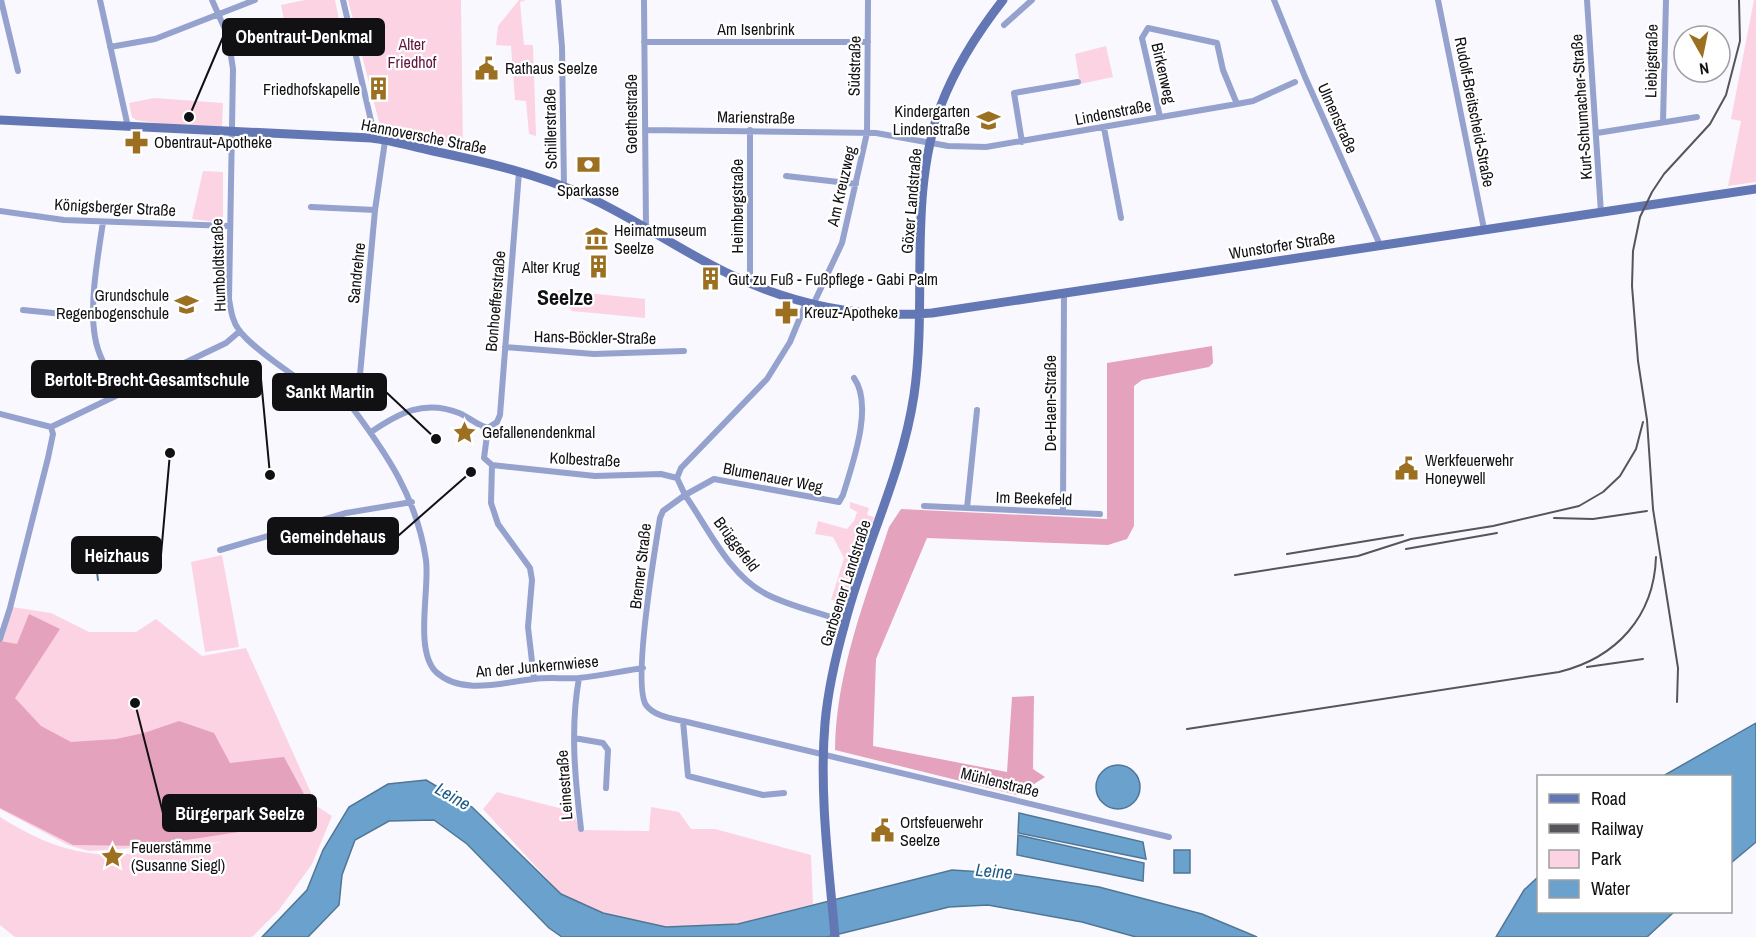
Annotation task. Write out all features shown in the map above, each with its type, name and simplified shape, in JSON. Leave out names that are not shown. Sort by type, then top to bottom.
[{"type":"street","points":[[1,0],[18,71]]},
{"type":"street","points":[[100,0],[128,127]]},
{"type":"street","name":"Humboldtstraße","points":[[212,0],[232,53],[229,299],[233,320],[240,331],[290,372],[328,396],[351,406]]},
{"type":"street","points":[[110,47],[164,36],[218,12],[255,0]]},
{"type":"street","points":[[343,0],[380,139]]},
{"type":"street","name":"Schillerstraße","points":[[558,0],[562,46],[564,187]]},
{"type":"street","name":"Goethestraße","points":[[644,0],[646,227]]},
{"type":"street","name":"Südstraße","points":[[867,133],[868,0]]},
{"type":"street","name":"Göxer Landstraße","points":[[920,314],[922,204],[931,143],[941,105],[964,56],[1003,0]]},
{"type":"street","points":[[1004,26],[1032,0]]},
{"type":"street","name":"Ulmenstraße","points":[[1274,0],[1380,245]]},
{"type":"street","name":"Rudolf-Breitscheid-Straße","points":[[1438,0],[1484,229]]},
{"type":"street","name":"Kurt-Schumacher-Straße","points":[[1587,0],[1601,213]]},
{"type":"street","name":"Liebigstraße","points":[[1663,122],[1666,0]]},
{"type":"street","name":"Birkenweg","points":[[1161,117],[1142,38],[1148,28],[1217,43],[1223,70],[1238,104]]},
{"type":"street","name":"Am Isenbrink","points":[[644,42],[868,42]]},
{"type":"street","points":[[1022,142],[1014,93],[1078,82]]},
{"type":"street","name":"Lindenstraße","points":[[931,143],[969,148],[1104,129],[1253,101],[1295,82]]},
{"type":"street","points":[[1597,132],[1697,117]]},
{"type":"street","name":"Hannoversche Straße","points":[[0,120],[380,139],[519,172],[564,187],[646,227],[713,266],[750,283],[810,304]]},
{"type":"street","name":"Marienstraße","points":[[645,129],[867,133]]},
{"type":"street","points":[[1104,129],[1121,218]]},
{"type":"street","name":"Heimbergstraße","points":[[750,130],[750,283]]},
{"type":"street","name":"Am Kreuzweg","points":[[810,304],[842,243],[867,133],[931,143]]},
{"type":"street","name":"Sandrehre","points":[[351,406],[358,397],[380,139]]},
{"type":"street","name":"Bonhoefferstraße","points":[[492,465],[484,458],[488,428],[496,422],[500,415],[519,172]]},
{"type":"street","points":[[786,176],[856,184]]},
{"type":"street","name":"Wunstorfer Straße","points":[[810,304],[884,314],[920,314],[1756,189]]},
{"type":"street","points":[[311,207],[375,210]]},
{"type":"street","name":"Königsberger Straße","points":[[0,211],[64,220],[229,226]]},
{"type":"street","points":[[103,222],[93,317],[95,339],[107,370],[120,392]]},
{"type":"street","name":"De-Haen-Straße","points":[[1063,512],[1064,294]]},
{"type":"street","points":[[685,495],[677,478],[681,468],[767,380],[810,304]]},
{"type":"street","points":[[23,310],[93,317]]},
{"type":"street","name":"Garbsener Landstraße","points":[[835,937],[824,753],[829,697],[845,622],[902,453],[914,396],[920,314]]},
{"type":"street","points":[[0,414],[51,427],[226,343],[240,331]]},
{"type":"street","name":"Hans-Böckler-Straße","points":[[505,347],[594,354],[684,351]]},
{"type":"street","name":"Blumenauer Weg","points":[[685,495],[714,479],[839,502],[857,449],[861,424],[861,388],[854,378]]},
{"type":"street","name":"An der Junkernwiese","points":[[351,406],[393,466],[412,502],[426,559],[425,629],[429,659],[436,672],[469,685],[496,685],[534,679],[579,678],[643,668]]},
{"type":"street","points":[[371,432],[398,414],[418,408],[449,410],[488,428]]},
{"type":"street","points":[[967,508],[977,410]]},
{"type":"street","points":[[0,639],[19,576],[48,458],[51,427]]},
{"type":"street","points":[[492,465],[491,503],[498,524],[530,568],[532,580],[528,627],[534,679]]},
{"type":"street","name":"Kolbestraße","points":[[492,465],[595,476],[662,474],[677,478]]},
{"type":"street","name":"Brüggefeld","points":[[685,495],[733,565],[750,584],[784,602],[845,622]]},
{"type":"street","name":"Bremer Straße","points":[[685,495],[663,512],[660,518],[648,603],[643,668],[642,695],[646,706],[654,713],[683,721],[824,753]]},
{"type":"street","points":[[220,550],[346,513],[412,502]]},
{"type":"street","name":"Im Beekefeld","points":[[924,506],[1100,514]]},
{"type":"street","name":"Leinestraße","points":[[579,678],[574,705],[574,738],[581,830]]},
{"type":"street","points":[[683,721],[688,776],[763,795],[784,794]]},
{"type":"street","name":"Leinestraße","points":[[574,738],[603,743],[608,750],[606,788]]},
{"type":"street","name":"Mühlenstraße","points":[[824,753],[1169,837]]},
{"type":"green space","points":[[305,0],[335,0],[342,35],[289,46],[281,5]]},
{"type":"green space","name":"Alter Friedhof","points":[[348,0],[461,0],[463,149],[381,130]]},
{"type":"green space","points":[[519,0],[526,0],[520,2],[524,45],[533,45],[536,136],[529,134],[526,101],[515,100],[511,46],[496,45],[498,26]]},
{"type":"green space","points":[[1754,0],[1756,0],[1756,182],[1728,186],[1741,121],[1731,119]]},
{"type":"green space","points":[[1106,46],[1113,77],[1080,84],[1075,54]]},
{"type":"green space","points":[[154,98],[223,103],[222,127],[176,126],[136,120],[132,117],[129,103]]},
{"type":"green space","points":[[203,171],[223,172],[223,223],[192,219]]},
{"type":"green space","points":[[558,290],[645,299],[645,318],[572,311],[567,305],[557,304]]},
{"type":"green space","points":[[850,502],[869,508],[867,515],[874,517],[847,593],[839,600],[831,600],[844,558],[833,537],[815,534],[818,521],[847,529],[854,521],[857,512],[850,508]]},
{"type":"green space","points":[[222,555],[239,647],[205,652],[191,562]]},
{"type":"green space","points":[[12,607],[51,613],[89,632],[136,632],[156,619],[202,656],[246,648],[311,793],[314,801],[308,811],[318,807],[332,816],[312,864],[279,910],[252,937],[15,937],[0,925],[0,817],[43,840],[89,853],[155,852],[221,842],[89,851],[68,845],[0,809],[0,637],[4,638]]},
{"type":"green space","points":[[497,792],[574,812],[579,830],[649,831],[651,807],[679,812],[691,829],[715,829],[811,855],[813,904],[738,924],[666,927],[603,913],[561,894],[483,809]]},
{"type":"shaded area","points":[[1212,346],[1213,363],[1209,367],[1142,380],[1134,386],[1134,526],[1127,539],[1108,545],[927,538],[876,659],[873,746],[1007,772],[1012,697],[1034,696],[1033,769],[1045,777],[1017,795],[835,750],[840,693],[853,637],[889,527],[901,509],[1107,519],[1107,363]]},
{"type":"shaded area","points":[[29,614],[60,629],[15,698],[41,726],[71,742],[116,739],[144,733],[179,721],[214,733],[230,763],[284,757],[304,794],[255,817],[252,830],[147,846],[73,845],[0,808],[0,641],[17,644]]},
{"type":"water","points":[[1756,723],[1756,842],[1732,862],[1732,775],[1665,775]]},
{"type":"water","points":[[1118,765],[1133,772],[1140,787],[1133,802],[1118,809],[1103,802],[1096,787],[1103,772]]},
{"type":"water","name":"Leine","points":[[426,780],[472,807],[561,894],[603,913],[666,927],[738,924],[952,870],[1014,874],[1099,887],[1202,914],[1257,937],[1136,937],[1082,922],[988,905],[949,907],[827,937],[562,937],[549,928],[467,844],[434,820],[389,821],[355,840],[342,875],[339,905],[308,937],[262,937],[307,890],[323,850],[349,807],[388,784]]},
{"type":"water","points":[[1019,813],[1143,842],[1146,859],[1018,833]]},
{"type":"water","points":[[1018,835],[1144,863],[1143,881],[1017,855]]},
{"type":"water","points":[[1174,850],[1190,850],[1190,873],[1174,873]]},
{"type":"water","points":[[1537,878],[1537,913],[1673,913],[1647,937],[1496,937],[1524,890]]},
{"type":"waterway","points":[[98,580],[97,572],[90,571],[91,564],[98,559],[114,555]]},
{"type":"railway","points":[[1677,702],[1678,668],[1653,509],[1647,420],[1638,361],[1632,286],[1633,251],[1640,217],[1652,192],[1664,174],[1710,124],[1726,95],[1740,41],[1739,0]]},
{"type":"railway","points":[[1235,575],[1358,556],[1411,539],[1493,526],[1579,506],[1603,492],[1620,476],[1636,449],[1643,422]]},
{"type":"railway","points":[[1554,518],[1593,519],[1647,511]]},
{"type":"railway","points":[[1406,549],[1497,533]]},
{"type":"railway","points":[[1287,554],[1403,535]]},
{"type":"railway","points":[[1187,729],[1559,672],[1579,666],[1598,657],[1628,632],[1648,598],[1654,579],[1656,557]]},
{"type":"railway","points":[[1587,667],[1643,659]]},
{"type":"place","name":"Rathaus Seelze","points":[[487,68]]},
{"type":"place","name":"Friedhofskapelle","points":[[378,89]]},
{"type":"place","name":"Obentraut-Denkmal","points":[[189,117]]},
{"type":"place","name":"Kindergarten Lindenstraße","points":[[988,120]]},
{"type":"place","name":"Obentraut-Apotheke","points":[[136,142]]},
{"type":"place","name":"Sparkasse","points":[[588,165]]},
{"type":"place","name":"Heimatmuseum Seelze","points":[[596,239]]},
{"type":"place","name":"Alter Krug","points":[[598,267]]},
{"type":"place","name":"Gut zu Fuß - Fußpflege - Gabi Palm","points":[[710,279]]},
{"type":"place","name":"Grundschule Regenbogenschule","points":[[187,304]]},
{"type":"place","name":"Kreuz-Apotheke","points":[[786,312]]},
{"type":"place","name":"Gefallenendenkmal","points":[[464,432]]},
{"type":"place","name":"Sankt Martin","points":[[436,439]]},
{"type":"place","name":"Heizhaus","points":[[170,453]]},
{"type":"place","name":"Werkfeuerwehr Honeywell","points":[[1407,469]]},
{"type":"place","name":"Gemeindehaus","points":[[471,472]]},
{"type":"place","name":"Bertolt-Brecht-Gesamtschule","points":[[270,475]]},
{"type":"place","name":"Bürgerpark Seelze","points":[[135,703]]},
{"type":"place","name":"Ortsfeuerwehr Seelze","points":[[882,831]]},
{"type":"place","name":"Feuerstämme (Susanne Siegl)","points":[[113,856]]},
{"type":"district","name":"Seelze","points":[[565,297]]}]
